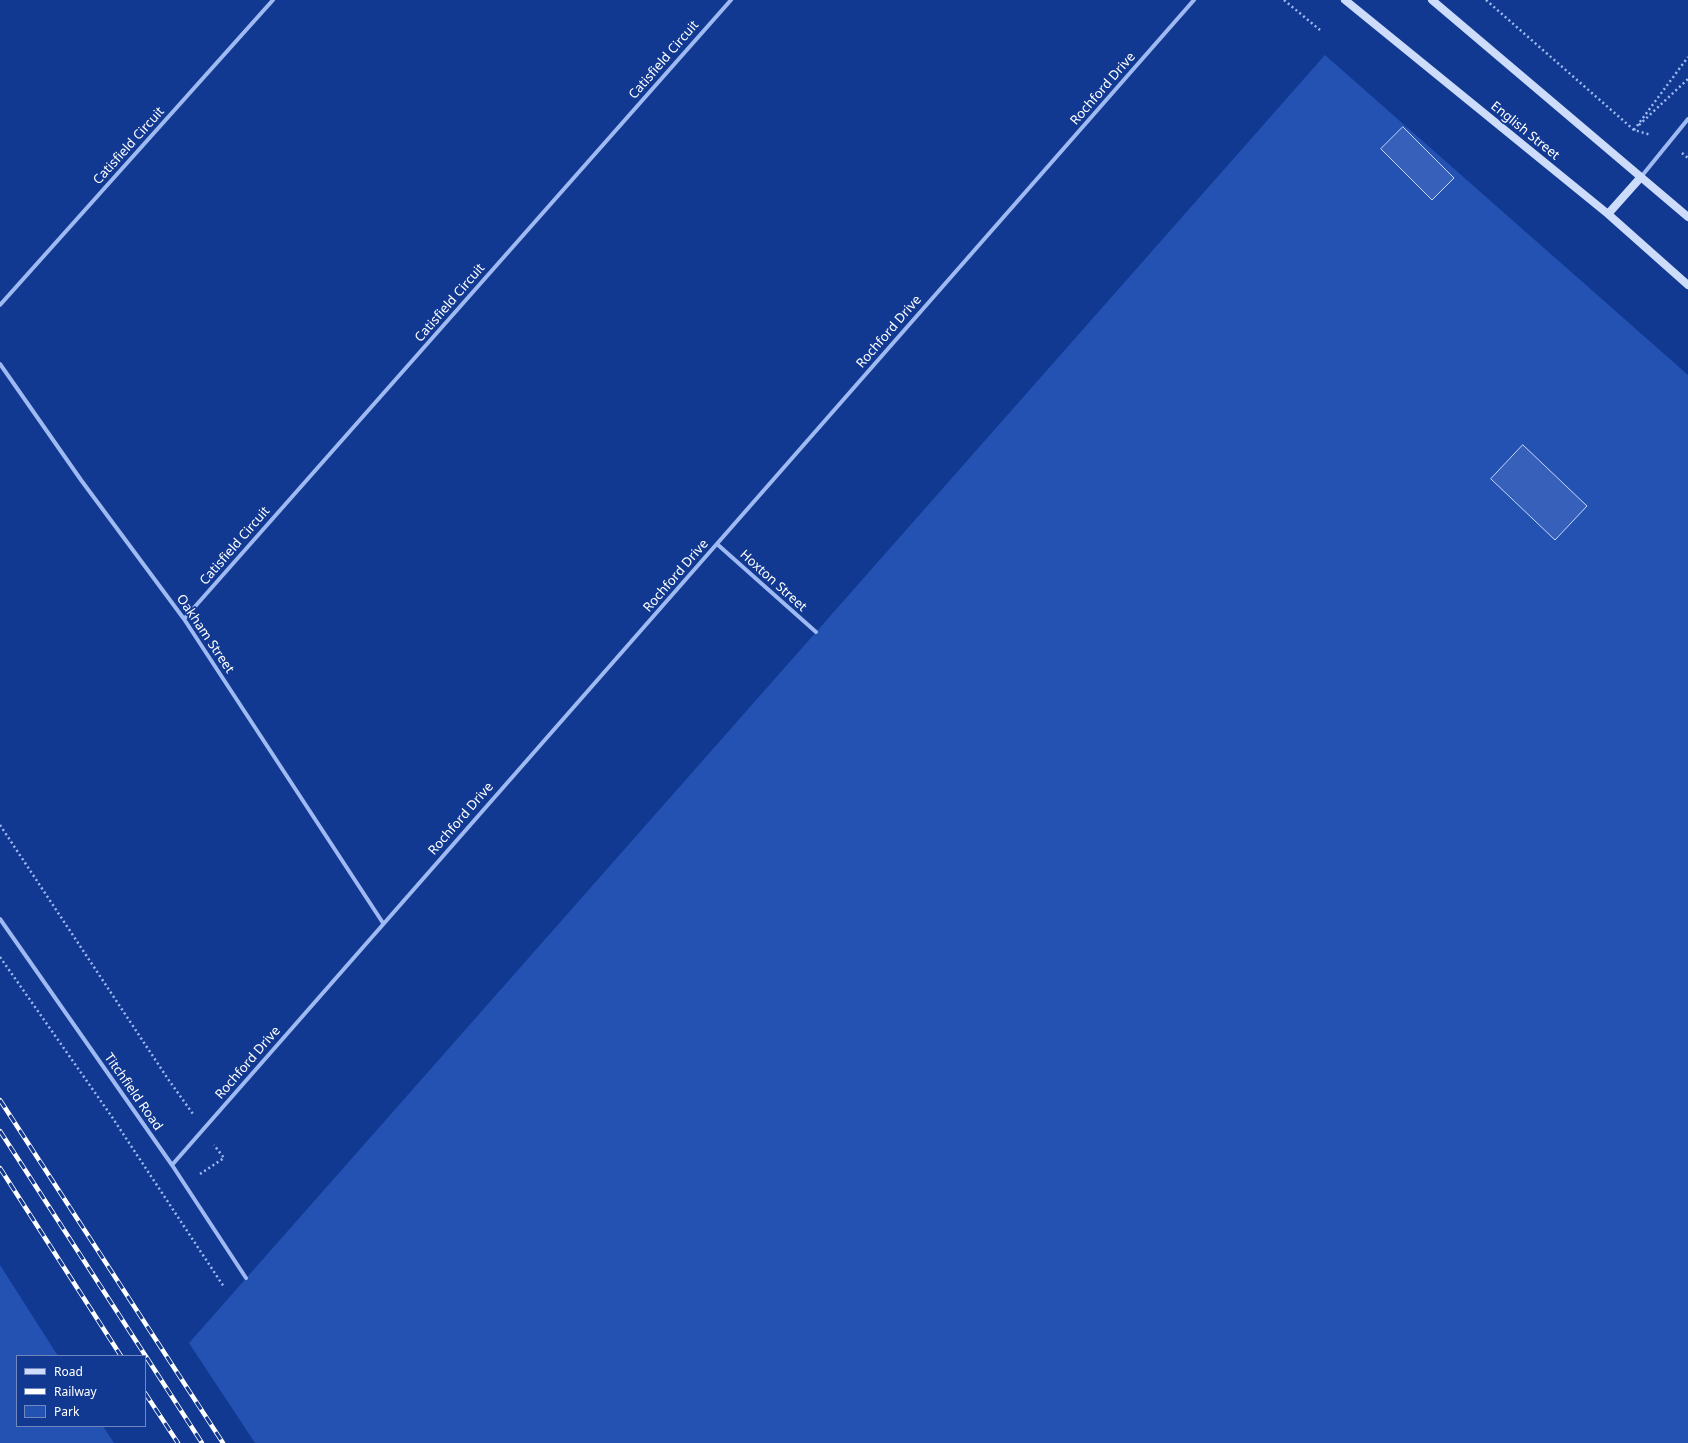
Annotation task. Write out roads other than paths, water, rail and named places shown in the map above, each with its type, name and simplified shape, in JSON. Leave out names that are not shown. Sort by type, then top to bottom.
[{"type":"street","name":"Catisfield Circuit","points":[[0,305],[273,0]]},
{"type":"street","name":"Catisfield Circuit","points":[[184,619],[731,0]]},
{"type":"street","name":"Rochford Drive","points":[[172,1165],[1194,0]]},
{"type":"street","name":"English Street","points":[[1344,0],[1608,214],[1688,285]]},
{"type":"street","points":[[1432,0],[1688,217]]},
{"type":"street","points":[[1608,214],[1641,177],[1688,119]]},
{"type":"street","name":"Oakham Street","points":[[0,364],[82,480],[184,619],[383,923]]},
{"type":"street","name":"Hoxton Street","points":[[717,544],[816,632]]},
{"type":"street","name":"Titchfield Road","points":[[0,919],[172,1165],[246,1278]]},
{"type":"railway","points":[[0,1100],[223,1443]]},
{"type":"railway","points":[[0,1131],[145,1355]]},
{"type":"railway","points":[[0,1168],[120,1355]]},
{"type":"railway","points":[[146,1357],[202,1443]]},
{"type":"railway","points":[[146,1395],[178,1443]]}]
